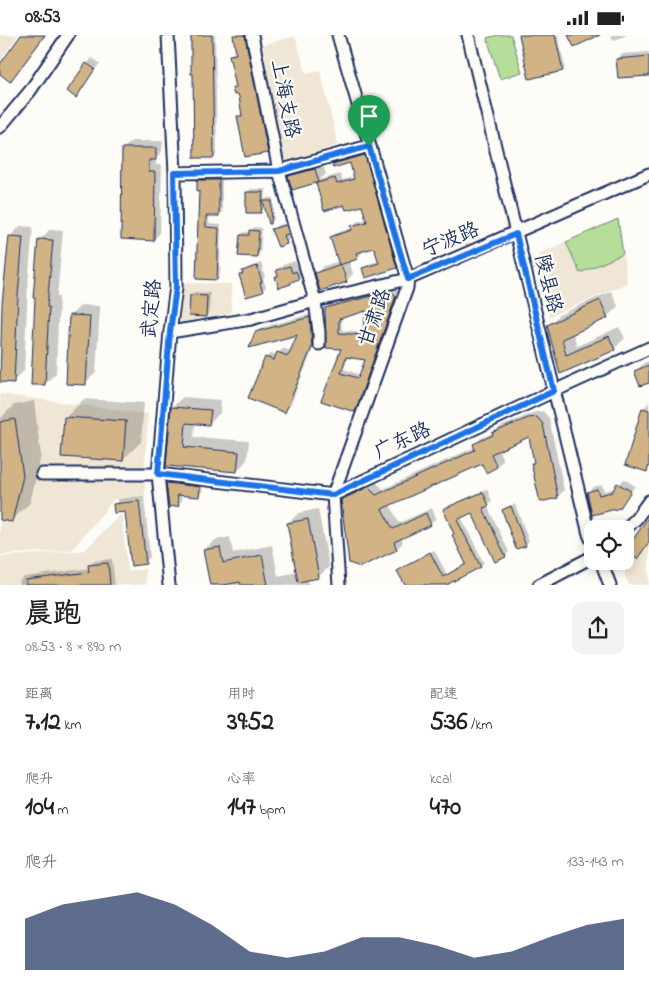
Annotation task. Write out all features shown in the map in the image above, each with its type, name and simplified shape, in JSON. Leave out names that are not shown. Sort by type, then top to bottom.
[{"type":"street","points":[[0,127],[30,91],[68,35]]},
{"type":"street","name":"武定路","points":[[168,35],[174,173],[176,287],[170,332],[158,474],[170,585]]},
{"type":"street","name":"上海支路","points":[[252,35],[279,171],[315,301],[319,332],[318,344]]},
{"type":"street","name":"甘肃路","points":[[338,35],[408,279],[407,288],[333,495],[339,585]]},
{"type":"street","name":"陵县路","points":[[468,35],[586,520]]},
{"type":"street","name":"上海支路","points":[[174,173],[279,171],[369,146]]},
{"type":"street","name":"宁波路","points":[[170,332],[251,319],[315,301],[408,279],[516,234],[649,174]]},
{"type":"street","name":"广东路","points":[[333,495],[649,348]]},
{"type":"street","points":[[42,474],[158,474],[333,495]]},
{"type":"street","points":[[634,521],[649,501]]},
{"type":"street","points":[[539,585],[584,561]]},
{"type":"street","points":[[604,570],[610,585]]},
{"type":"shaded area","points":[[0,35],[18,35],[0,61]]},
{"type":"shaded area","points":[[295,36],[306,73],[320,70],[338,145],[279,165],[263,45]]},
{"type":"shaded area","points":[[618,219],[627,283],[549,317],[538,254]]},
{"type":"shaded area","points":[[181,283],[231,284],[231,313],[176,323]]},
{"type":"shaded area","points":[[0,394],[148,414],[145,497],[119,501],[114,499],[72,550],[0,555]]},
{"type":"shaded area","points":[[121,514],[128,571],[145,569],[146,585],[0,585],[0,557],[85,550]]},
{"type":"shaded area","points":[[649,515],[649,585],[629,585],[625,576],[625,570],[634,570],[634,539]]},
{"type":"green space","points":[[498,35],[511,35],[522,72],[500,79],[487,38]]},
{"type":"green space","points":[[618,219],[623,254],[580,273],[566,242]]},
{"type":"building","points":[[21,35],[45,35],[10,82],[0,74],[0,64]]},
{"type":"building","points":[[191,35],[212,35],[214,158],[194,158]]},
{"type":"building","points":[[233,35],[245,35],[268,153],[245,157],[237,116],[242,116],[239,97],[238,94],[234,95],[232,88],[236,87],[229,55],[236,54]]},
{"type":"building","points":[[519,35],[555,35],[563,71],[529,79]]},
{"type":"building","points":[[568,35],[600,35],[574,47]]},
{"type":"building","points":[[649,56],[649,76],[618,78],[616,59]]},
{"type":"building","points":[[86,63],[95,69],[76,98],[67,91]]},
{"type":"building","points":[[122,148],[156,148],[156,160],[149,160],[149,172],[155,172],[154,241],[121,239]]},
{"type":"building","points":[[365,155],[397,268],[365,278],[362,268],[379,263],[374,248],[356,253],[358,259],[339,265],[330,237],[352,230],[351,226],[367,222],[362,206],[346,210],[344,205],[324,211],[316,183],[335,178],[337,184],[354,179],[350,163],[333,168],[332,164]]},
{"type":"building","points":[[315,169],[319,182],[292,190],[288,176]]},
{"type":"building","points":[[197,180],[219,180],[219,216],[206,216],[206,227],[219,228],[217,280],[196,279],[199,191],[197,191]]},
{"type":"building","points":[[246,192],[263,192],[261,213],[246,213]]},
{"type":"building","points":[[263,201],[272,201],[271,224],[269,224]]},
{"type":"building","points":[[286,225],[289,234],[284,235],[287,244],[278,247],[271,229]]},
{"type":"building","points":[[249,230],[259,231],[257,257],[238,256],[240,235],[249,235]]},
{"type":"building","points":[[9,236],[23,237],[14,383],[0,382],[2,304]]},
{"type":"building","points":[[38,239],[53,240],[47,307],[49,307],[45,385],[31,385],[35,298],[33,298]]},
{"type":"building","points":[[341,264],[347,282],[320,291],[315,273]]},
{"type":"building","points":[[257,266],[263,292],[246,297],[239,275],[243,274],[242,271]]},
{"type":"building","points":[[290,266],[292,273],[296,271],[299,279],[279,288],[275,277],[278,276],[276,270]]},
{"type":"building","points":[[391,291],[396,296],[355,412],[321,401],[341,349],[326,348],[325,308]],"holes":[[[366,311],[362,335],[339,333],[339,319]],[[346,357],[365,360],[358,378],[341,373]]]},
{"type":"building","points":[[190,295],[207,296],[206,317],[189,316]]},
{"type":"building","points":[[600,300],[608,318],[562,339],[566,355],[609,336],[615,350],[560,374],[547,325]]},
{"type":"building","points":[[69,315],[90,316],[86,385],[66,384]]},
{"type":"building","points":[[310,317],[312,347],[285,413],[248,398],[265,357],[274,360],[277,352],[288,356],[297,335],[249,348],[255,332]]},
{"type":"building","points":[[649,365],[649,383],[640,386],[634,371]]},
{"type":"building","points":[[171,407],[211,410],[209,425],[186,423],[184,447],[239,452],[237,472],[166,466]]},
{"type":"building","points":[[642,408],[649,410],[649,465],[647,472],[625,465]]},
{"type":"building","points":[[64,417],[126,421],[123,461],[61,457]]},
{"type":"building","points":[[537,417],[543,424],[558,498],[540,502],[531,463],[534,463],[529,437],[491,454],[497,467],[486,473],[482,464],[382,509],[393,529],[426,513],[431,525],[394,542],[397,550],[360,567],[349,563],[341,500],[368,487],[376,495],[475,450],[473,444],[493,435],[492,433],[528,418]]},
{"type":"building","points":[[15,419],[23,476],[12,522],[0,520],[0,422]]},
{"type":"building","points":[[166,483],[200,487],[199,497],[177,495],[179,506],[169,507]]},
{"type":"building","points":[[617,483],[631,491],[620,508],[592,515],[587,492],[597,489],[599,495],[612,492]]},
{"type":"building","points":[[483,492],[489,506],[483,508],[506,557],[495,562],[472,513],[457,520],[481,567],[448,585],[405,585],[397,571],[430,552],[443,577],[466,564],[452,535],[454,534],[443,509]]},
{"type":"building","points":[[139,501],[146,564],[131,566],[125,512],[114,513],[113,504]]},
{"type":"building","points":[[511,506],[526,546],[516,549],[502,510]]},
{"type":"building","points":[[649,516],[649,542],[637,559],[634,557],[634,538]]},
{"type":"building","points":[[308,519],[319,578],[298,582],[287,523]]},
{"type":"building","points":[[220,547],[223,563],[262,555],[268,585],[241,585],[240,582],[210,585],[203,550]]},
{"type":"building","points":[[108,563],[110,585],[26,585],[26,580],[89,572],[88,565]]},
{"type":"route","points":[[369,146],[408,279],[516,234],[554,391],[333,495],[158,474],[170,332],[176,287],[174,173],[279,171],[369,146]]}]
